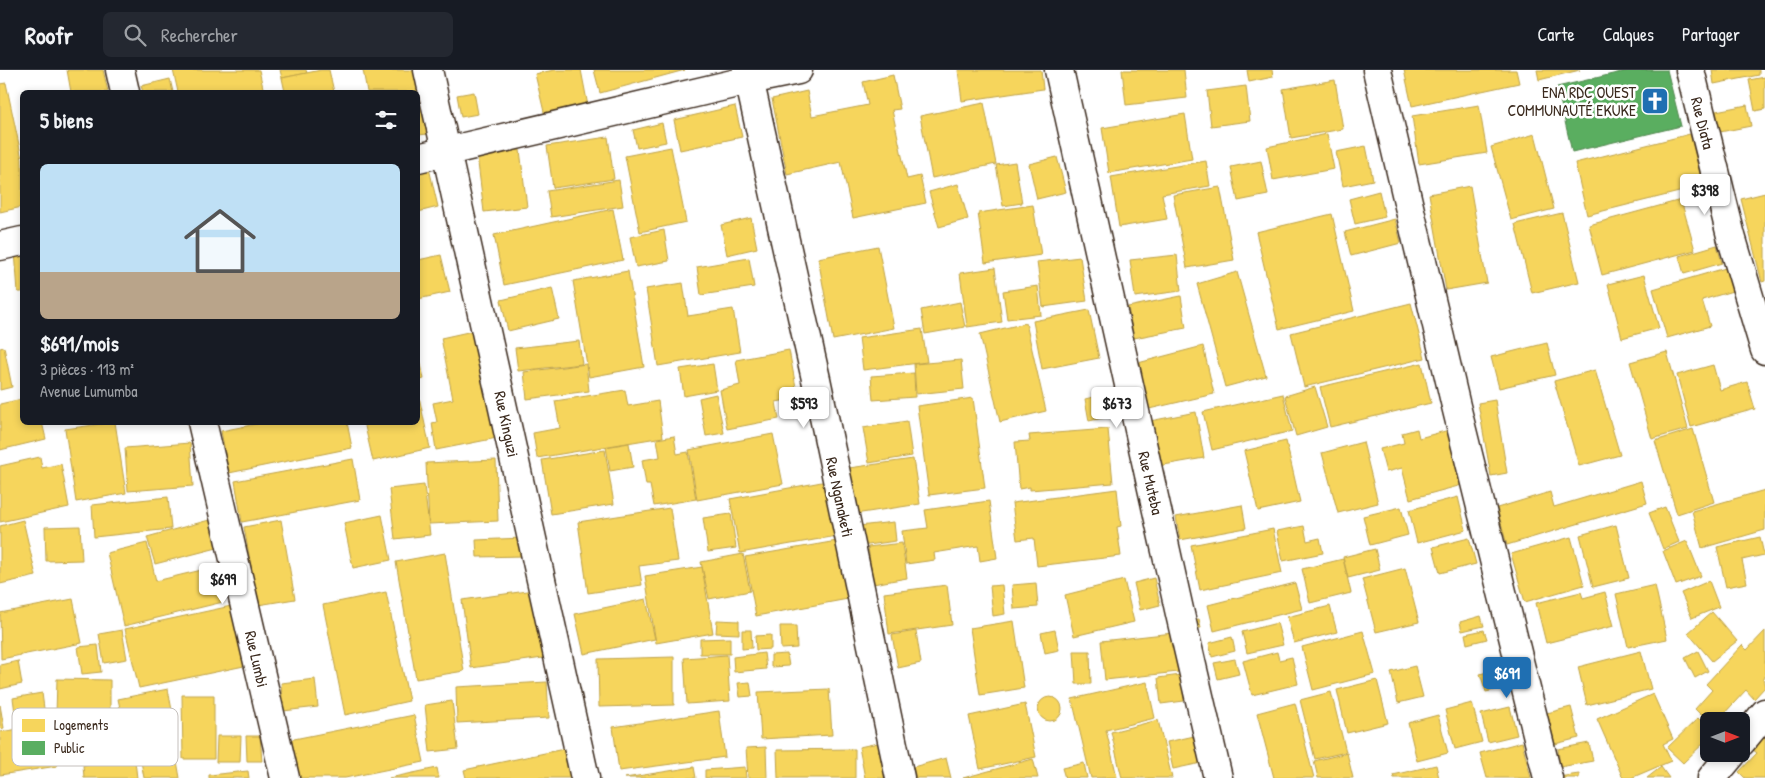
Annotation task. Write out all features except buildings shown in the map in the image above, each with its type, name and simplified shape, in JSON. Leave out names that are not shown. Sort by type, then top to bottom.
[{"type":"street","points":[[120,70],[125,90]]},
{"type":"street","name":"Rue Kinguzi","points":[[428,70],[585,778]]},
{"type":"street","points":[[420,158],[748,75],[798,70]]},
{"type":"street","name":"Rue Muteba","points":[[1059,70],[1218,778]]},
{"type":"street","points":[[1377,70],[1455,402],[1548,778]]},
{"type":"street","name":"Rue Diata","points":[[1690,70],[1731,236],[1765,350]]},
{"type":"street","name":"Rue Nganaketi","points":[[748,75],[816,379],[900,778]]},
{"type":"street","points":[[0,246],[20,241]]},
{"type":"street","name":"Rue Lumbi","points":[[203,425],[285,778]]},
{"type":"street","points":[[1750,731],[1765,713]]},
{"type":"street","points":[[1712,778],[1725,762]]},
{"type":"place","name":"ENA RDC OUEST COMMUNAUTÉ EKUKE","points":[[1655,101]]}]
